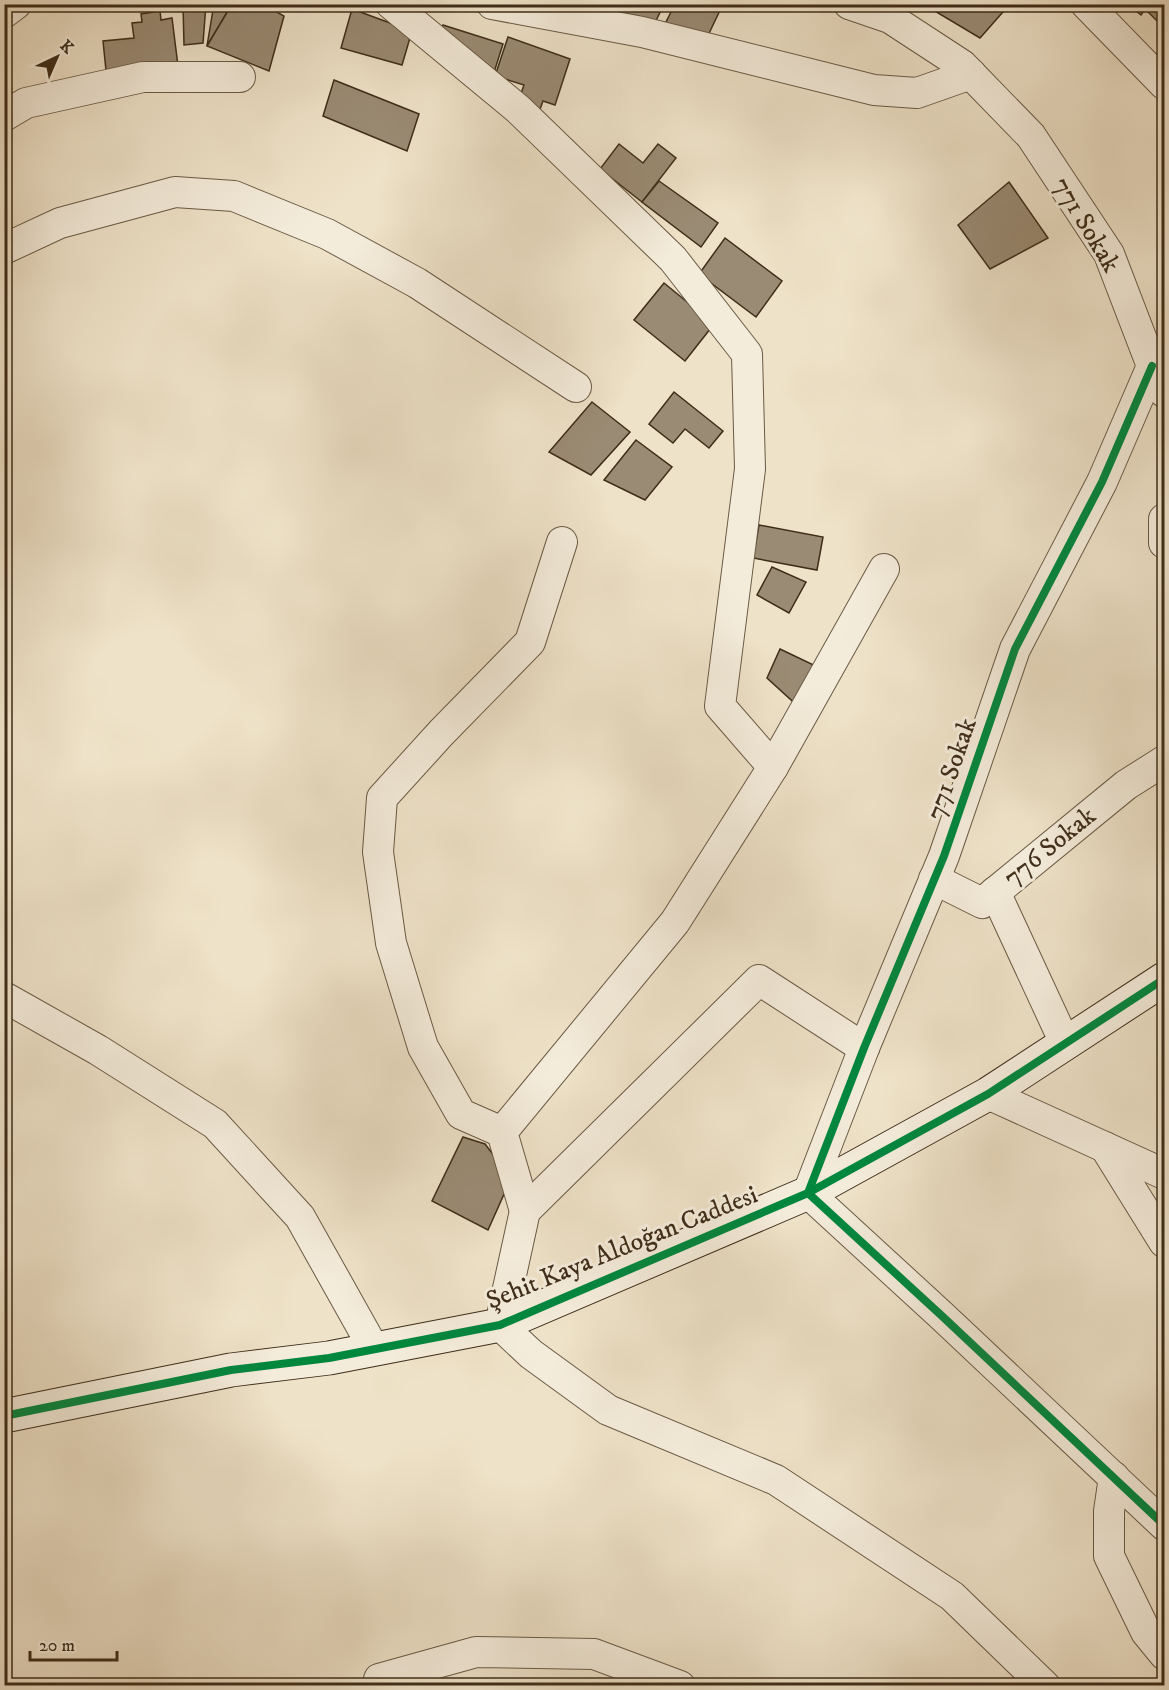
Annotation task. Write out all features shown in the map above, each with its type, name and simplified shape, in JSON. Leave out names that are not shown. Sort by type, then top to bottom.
[{"type":"street","points":[[4,13],[16,4]]},
{"type":"street","points":[[392,4],[518,109],[673,259],[747,354],[750,469],[720,706],[773,767]]},
{"type":"street","points":[[492,4],[642,32],[874,90],[917,93],[971,74]]},
{"type":"street","name":"771 Sokak","points":[[808,1193],[864,1048],[944,856],[1015,649],[1101,482],[1158,379],[1109,254],[1031,136],[962,65],[890,18],[849,4]]},
{"type":"street","points":[[1086,4],[1164,84]]},
{"type":"street","points":[[4,117],[26,103],[143,77],[240,77]]},
{"type":"street","points":[[4,249],[60,223],[175,192],[234,196],[327,234],[417,283],[576,387]]},
{"type":"street","points":[[1164,520],[1164,543]]},
{"type":"street","points":[[502,1132],[461,1114],[423,1047],[391,943],[378,852],[382,798],[441,733],[530,642],[562,542]]},
{"type":"street","points":[[502,1132],[675,922],[773,767],[884,569]]},
{"type":"street","name":"776 Sokak","points":[[934,879],[982,903],[1126,785],[1164,761]]},
{"type":"street","points":[[995,892],[1065,1043]]},
{"type":"street","name":"Şehit Kaya Aldoğan Caddesi","points":[[4,1416],[231,1370],[329,1358],[500,1325],[808,1193],[988,1094],[1164,979]]},
{"type":"street","points":[[525,1211],[759,980],[864,1048]]},
{"type":"street","points":[[4,997],[98,1050],[215,1124],[300,1217],[374,1348]]},
{"type":"street","points":[[988,1094],[1164,1174]]},
{"type":"street","points":[[502,1132],[525,1211],[500,1325],[531,1354],[608,1410],[776,1480],[952,1596],[1045,1686]]},
{"type":"street","points":[[1105,1147],[1164,1242]]},
{"type":"street","points":[[808,1193],[1164,1525]]},
{"type":"street","points":[[1114,1477],[1109,1511],[1109,1556],[1146,1632],[1164,1654]]},
{"type":"street","points":[[379,1679],[476,1652],[594,1654],[680,1686]]},
{"type":"building","points":[[183,4],[206,4],[203,43],[184,45]]},
{"type":"building","points":[[214,4],[232,4],[207,46]]},
{"type":"building","points":[[232,4],[263,4],[284,16],[269,71],[207,46]]},
{"type":"building","points":[[566,4],[605,4],[603,16]]},
{"type":"building","points":[[616,4],[664,4],[652,29],[613,10]]},
{"type":"building","points":[[675,4],[719,4],[722,6],[704,44],[665,24]]},
{"type":"building","points":[[923,4],[1010,4],[980,38]]},
{"type":"building","points":[[1127,4],[1149,4],[1141,15]]},
{"type":"building","points":[[1153,4],[1164,4],[1164,28],[1148,12]]},
{"type":"building","points":[[352,9],[412,31],[402,65],[341,48]]},
{"type":"building","points":[[160,11],[161,20],[172,18],[178,66],[107,80],[103,41],[134,38],[132,23],[142,22],[141,14]]},
{"type":"building","points":[[443,25],[503,44],[491,82],[439,39]]},
{"type":"building","points":[[508,37],[570,59],[555,105],[543,101],[538,115],[518,102],[524,85],[495,76]]},
{"type":"building","points":[[334,80],[419,114],[407,151],[323,116]]},
{"type":"building","points":[[619,144],[643,163],[658,144],[676,158],[642,202],[600,169]]},
{"type":"building","points":[[659,181],[718,223],[701,247],[642,202]]},
{"type":"building","points":[[1009,182],[1048,238],[990,269],[958,225]]},
{"type":"building","points":[[725,238],[782,281],[756,317],[699,274]]},
{"type":"building","points":[[664,283],[714,324],[685,361],[634,320]]},
{"type":"building","points":[[674,392],[723,431],[709,448],[685,429],[673,443],[649,424]]},
{"type":"building","points":[[592,402],[630,432],[591,475],[549,452]]},
{"type":"building","points":[[636,440],[672,467],[645,500],[604,480]]},
{"type":"building","points":[[759,525],[823,537],[817,570],[753,558]]},
{"type":"building","points":[[772,567],[806,582],[789,613],[757,595]]},
{"type":"building","points":[[780,649],[822,669],[801,709],[767,678]]},
{"type":"building","points":[[463,1137],[485,1144],[498,1161],[509,1183],[488,1230],[432,1201]]},
{"type":"cycle path","points":[[1152,366],[1102,482],[1015,649],[944,856],[864,1048],[808,1193],[1164,1525]]},
{"type":"cycle path","points":[[4,1416],[231,1370],[329,1358],[500,1325],[808,1193],[988,1094],[1164,979]]}]
